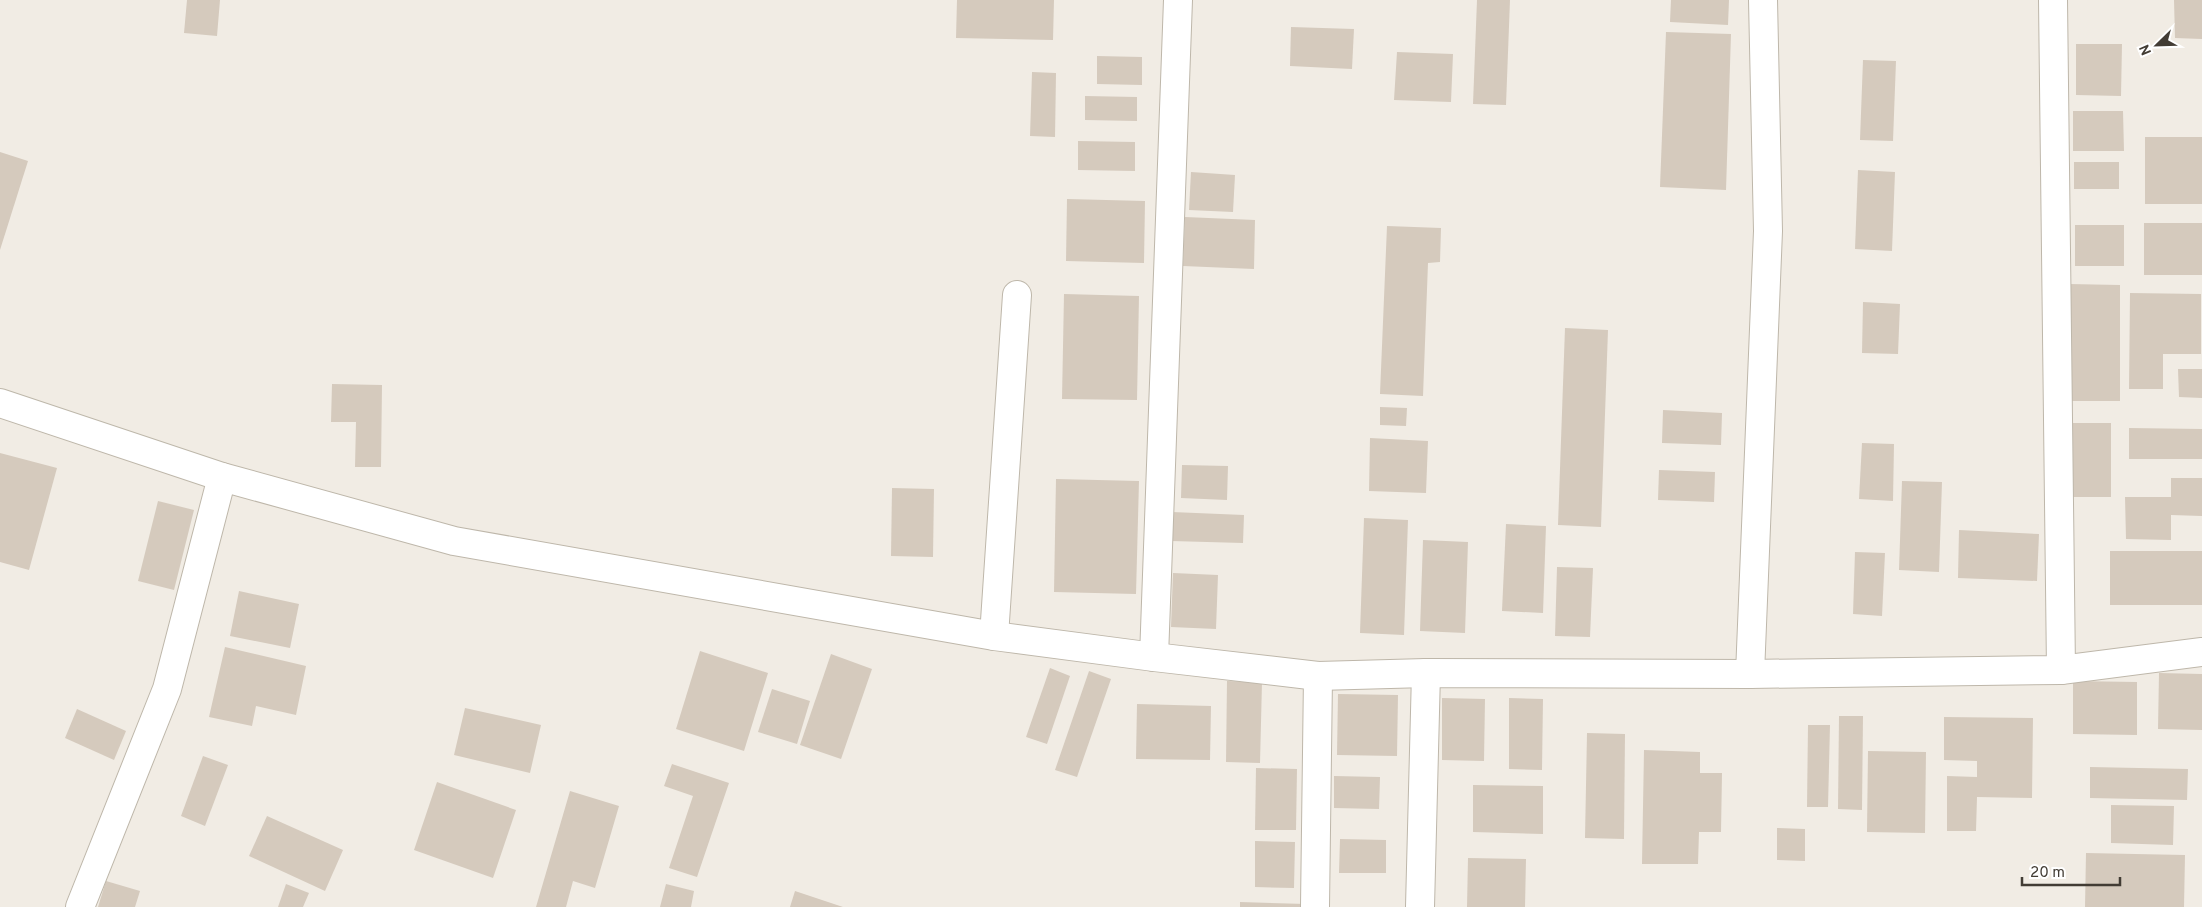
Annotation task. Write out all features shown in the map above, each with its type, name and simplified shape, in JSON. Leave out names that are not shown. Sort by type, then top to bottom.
[{"type":"street","points":[[1154,658],[1178,0]]},
{"type":"street","points":[[1750,674],[1768,231],[1763,0]]},
{"type":"street","points":[[2053,0],[2061,670]]},
{"type":"street","points":[[994,636],[1017,295]]},
{"type":"street","points":[[0,403],[222,477],[454,541],[994,636],[1154,658],[1318,676],[1426,673],[1750,674],[2061,670],[2202,652]]},
{"type":"street","points":[[80,907],[168,689],[222,477]]},
{"type":"street","points":[[1420,907],[1426,673]]},
{"type":"street","points":[[1315,907],[1318,676]]},
{"type":"building","points":[[187,0],[220,0],[217,36],[184,33]]},
{"type":"building","points":[[957,0],[1054,0],[1053,40],[956,38]]},
{"type":"building","points":[[1477,0],[1510,0],[1506,105],[1473,104]]},
{"type":"building","points":[[1671,0],[1729,0],[1728,25],[1670,22]]},
{"type":"building","points":[[2174,0],[2202,0],[2202,39],[2175,38]]},
{"type":"building","points":[[1291,27],[1354,29],[1352,69],[1290,66]]},
{"type":"building","points":[[1666,32],[1731,34],[1726,190],[1660,187]]},
{"type":"building","points":[[2076,44],[2122,44],[2121,96],[2076,95]]},
{"type":"building","points":[[1397,52],[1453,54],[1451,102],[1394,100]]},
{"type":"building","points":[[1097,56],[1142,57],[1142,85],[1097,84]]},
{"type":"building","points":[[1863,60],[1896,61],[1893,141],[1860,140]]},
{"type":"building","points":[[1032,72],[1056,73],[1055,137],[1030,136]]},
{"type":"building","points":[[1085,96],[1137,97],[1137,121],[1085,120]]},
{"type":"building","points":[[2073,111],[2123,111],[2124,151],[2073,151]]},
{"type":"building","points":[[2145,137],[2202,137],[2202,204],[2145,204]]},
{"type":"building","points":[[1078,141],[1135,142],[1135,171],[1078,170]]},
{"type":"building","points":[[0,152],[28,161],[0,250]]},
{"type":"building","points":[[2074,162],[2119,162],[2119,189],[2074,189]]},
{"type":"building","points":[[1858,170],[1895,172],[1892,251],[1855,249]]},
{"type":"building","points":[[1191,172],[1235,175],[1233,212],[1189,210]]},
{"type":"building","points":[[1067,199],[1145,201],[1144,263],[1066,261]]},
{"type":"building","points":[[1185,217],[1255,220],[1254,269],[1183,266]]},
{"type":"building","points":[[2144,223],[2202,223],[2202,275],[2144,275]]},
{"type":"building","points":[[2075,225],[2124,225],[2124,266],[2075,266]]},
{"type":"building","points":[[1387,226],[1441,228],[1440,262],[1428,263],[1423,396],[1380,394]]},
{"type":"building","points":[[2069,284],[2120,285],[2120,401],[2069,401]]},
{"type":"building","points":[[2130,293],[2201,294],[2201,354],[2163,354],[2163,389],[2129,389]]},
{"type":"building","points":[[1064,294],[1139,296],[1137,400],[1062,399]]},
{"type":"building","points":[[1863,302],[1900,304],[1898,354],[1862,353]]},
{"type":"building","points":[[1565,328],[1608,330],[1601,527],[1558,525]]},
{"type":"building","points":[[2178,369],[2202,369],[2202,398],[2179,397]]},
{"type":"building","points":[[332,384],[382,385],[381,467],[355,467],[356,422],[331,422]]},
{"type":"building","points":[[1380,407],[1407,408],[1406,426],[1380,425]]},
{"type":"building","points":[[1663,410],[1722,413],[1721,445],[1662,443]]},
{"type":"building","points":[[2070,423],[2111,423],[2111,497],[2070,497]]},
{"type":"building","points":[[2129,428],[2202,429],[2202,459],[2129,459]]},
{"type":"building","points":[[1370,438],[1428,441],[1426,493],[1369,491]]},
{"type":"building","points":[[1862,443],[1894,444],[1893,501],[1859,499]]},
{"type":"building","points":[[0,453],[57,468],[29,570],[0,562]]},
{"type":"building","points":[[1182,465],[1228,466],[1227,500],[1181,498]]},
{"type":"building","points":[[1659,470],[1715,472],[1714,502],[1658,500]]},
{"type":"building","points":[[2171,478],[2202,478],[2202,516],[2171,515],[2171,540],[2126,539],[2125,497],[2171,497]]},
{"type":"building","points":[[1056,479],[1139,481],[1136,594],[1054,592]]},
{"type":"building","points":[[1902,481],[1942,482],[1939,572],[1899,570]]},
{"type":"building","points":[[892,488],[934,489],[933,557],[891,556]]},
{"type":"building","points":[[158,501],[194,510],[174,590],[138,581]]},
{"type":"building","points":[[1172,512],[1244,515],[1243,543],[1171,541]]},
{"type":"building","points":[[1364,518],[1408,520],[1404,635],[1360,633]]},
{"type":"building","points":[[1506,524],[1546,526],[1543,613],[1502,611]]},
{"type":"building","points":[[1959,530],[2039,534],[2037,581],[1958,578]]},
{"type":"building","points":[[1423,540],[1468,542],[1465,633],[1420,631]]},
{"type":"building","points":[[2110,551],[2202,551],[2202,605],[2110,605]]},
{"type":"building","points":[[1855,552],[1885,553],[1882,616],[1853,614]]},
{"type":"building","points":[[1557,567],[1593,568],[1590,637],[1555,636]]},
{"type":"building","points":[[1173,573],[1218,575],[1216,629],[1171,627]]},
{"type":"building","points":[[239,591],[299,604],[290,648],[230,636]]},
{"type":"building","points":[[225,647],[306,666],[296,715],[256,706],[252,726],[209,717]]},
{"type":"building","points":[[700,651],[768,673],[744,751],[676,729]]},
{"type":"building","points":[[831,654],[872,669],[841,759],[800,745]]},
{"type":"building","points":[[1050,668],[1070,676],[1047,744],[1026,737]]},
{"type":"building","points":[[1089,671],[1111,679],[1077,777],[1055,770]]},
{"type":"building","points":[[2159,673],[2202,674],[2202,730],[2158,729]]},
{"type":"building","points":[[1227,681],[1262,682],[1260,763],[1226,762]]},
{"type":"building","points":[[2073,681],[2137,682],[2137,735],[2073,734]]},
{"type":"building","points":[[772,689],[810,701],[797,744],[758,732]]},
{"type":"building","points":[[1338,694],[1398,695],[1397,756],[1337,755]]},
{"type":"building","points":[[1442,698],[1485,699],[1484,761],[1442,760]]},
{"type":"building","points":[[1509,698],[1543,699],[1542,770],[1509,769]]},
{"type":"building","points":[[1137,704],[1211,706],[1210,760],[1136,759]]},
{"type":"building","points":[[465,708],[541,725],[530,773],[454,755]]},
{"type":"building","points":[[77,709],[126,731],[114,760],[65,738]]},
{"type":"building","points":[[1839,716],[1863,716],[1862,810],[1838,809]]},
{"type":"building","points":[[1944,717],[2033,718],[2032,798],[1977,797],[1976,831],[1947,831],[1947,776],[1977,777],[1977,761],[1944,760]]},
{"type":"building","points":[[1808,725],[1830,725],[1828,807],[1807,807]]},
{"type":"building","points":[[1587,733],[1625,734],[1624,839],[1585,838]]},
{"type":"building","points":[[1644,750],[1700,752],[1700,773],[1722,773],[1721,832],[1699,832],[1698,864],[1642,864]]},
{"type":"building","points":[[1868,751],[1926,752],[1925,833],[1867,832]]},
{"type":"building","points":[[203,756],[228,765],[205,826],[181,816]]},
{"type":"building","points":[[672,764],[729,783],[697,877],[669,868],[693,796],[664,786]]},
{"type":"building","points":[[2090,767],[2188,769],[2187,800],[2090,798]]},
{"type":"building","points":[[1256,768],[1297,769],[1296,830],[1255,830]]},
{"type":"building","points":[[1334,776],[1380,777],[1379,809],[1334,808]]},
{"type":"building","points":[[437,782],[516,810],[493,878],[414,850]]},
{"type":"building","points":[[1473,785],[1543,786],[1543,834],[1473,832]]},
{"type":"building","points":[[570,791],[619,806],[595,888],[573,881],[566,907],[536,907]]},
{"type":"building","points":[[2111,805],[2174,806],[2173,845],[2111,843]]},
{"type":"building","points":[[267,816],[343,850],[325,891],[249,856]]},
{"type":"building","points":[[1777,828],[1805,829],[1805,861],[1777,860]]},
{"type":"building","points":[[1340,839],[1386,840],[1386,873],[1339,873]]},
{"type":"building","points":[[1255,841],[1295,842],[1294,888],[1255,887]]},
{"type":"building","points":[[2086,853],[2185,855],[2184,907],[2085,907]]},
{"type":"building","points":[[1468,858],[1526,859],[1525,907],[1467,907]]},
{"type":"building","points":[[106,881],[140,891],[135,907],[98,907]]},
{"type":"building","points":[[286,884],[309,893],[303,907],[278,907]]},
{"type":"building","points":[[666,884],[694,891],[691,907],[660,907]]},
{"type":"building","points":[[795,891],[843,907],[790,907]]},
{"type":"building","points":[[1240,902],[1306,904],[1306,907],[1240,907]]}]
